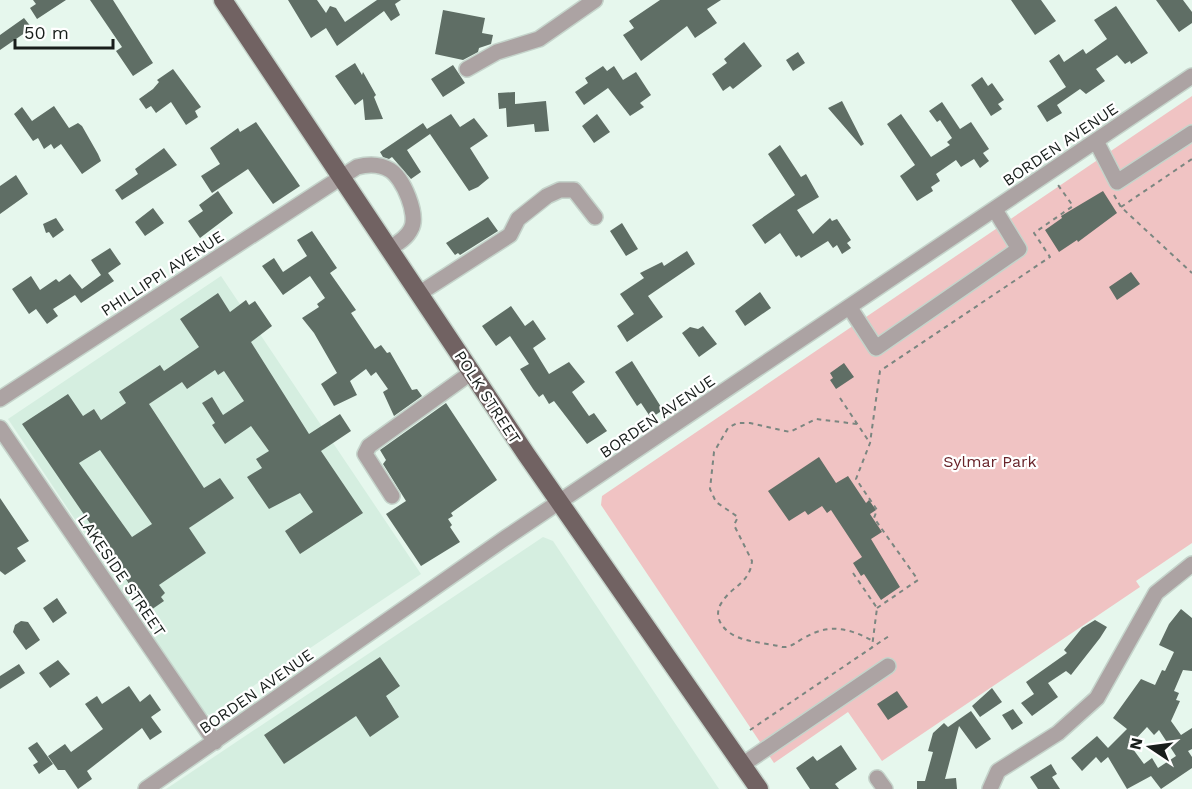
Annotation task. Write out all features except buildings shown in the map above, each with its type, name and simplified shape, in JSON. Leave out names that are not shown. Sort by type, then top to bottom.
[{"type":"main road","name":"POLK STREET","points":[[224,0],[559,503],[759,789]]},
{"type":"street","points":[[467,69],[497,52],[539,39],[595,0]]},
{"type":"street","name":"BORDEN AVENUE","points":[[146,789],[559,503],[1192,76]]},
{"type":"street","points":[[1096,141],[1117,182],[1192,133]]},
{"type":"street","name":"PHILLIPPI AVENUE","points":[[0,399],[357,167],[370,164],[390,170],[404,189],[413,208],[413,228],[405,238],[390,248]]},
{"type":"street","points":[[420,293],[510,235],[521,215],[554,192],[574,190],[595,217]]},
{"type":"street","points":[[850,308],[876,348],[1019,249],[995,210]]},
{"type":"street","points":[[392,496],[365,454],[369,446],[472,372]]},
{"type":"street","name":"LAKESIDE STREET","points":[[0,428],[215,742]]},
{"type":"street","points":[[990,789],[998,771],[1058,734],[1097,698],[1156,592],[1192,564]]},
{"type":"street","points":[[742,765],[888,666]]},
{"type":"path","points":[[1121,207],[1192,159]]},
{"type":"path","points":[[877,608],[918,580],[874,518],[877,510],[856,479],[870,443],[880,371],[1050,257],[1034,232],[1073,206],[1058,185]]},
{"type":"path","points":[[1110,189],[1121,207],[1192,273]]},
{"type":"path","points":[[840,398],[870,443]]},
{"type":"path","points":[[857,424],[816,419],[790,432],[744,422],[732,426],[723,435],[711,462],[711,493],[716,502],[738,518],[735,527],[752,561],[742,584],[721,603],[718,616],[720,624],[733,635],[782,647],[788,647],[813,633],[834,628],[852,630],[873,641]]},
{"type":"path","points":[[853,573],[877,608],[872,647]]},
{"type":"path","points":[[750,730],[889,636]]},
{"type":"shaded area","points":[[221,276],[421,574],[210,715],[204,713],[8,419]]},
{"type":"shaded area","points":[[543,537],[553,541],[719,789],[166,789]]},
{"type":"green space","name":"Sylmar Park","points":[[1192,96],[1192,543],[1136,581],[1140,587],[882,761],[848,712],[774,763],[601,505],[602,496]]}]
